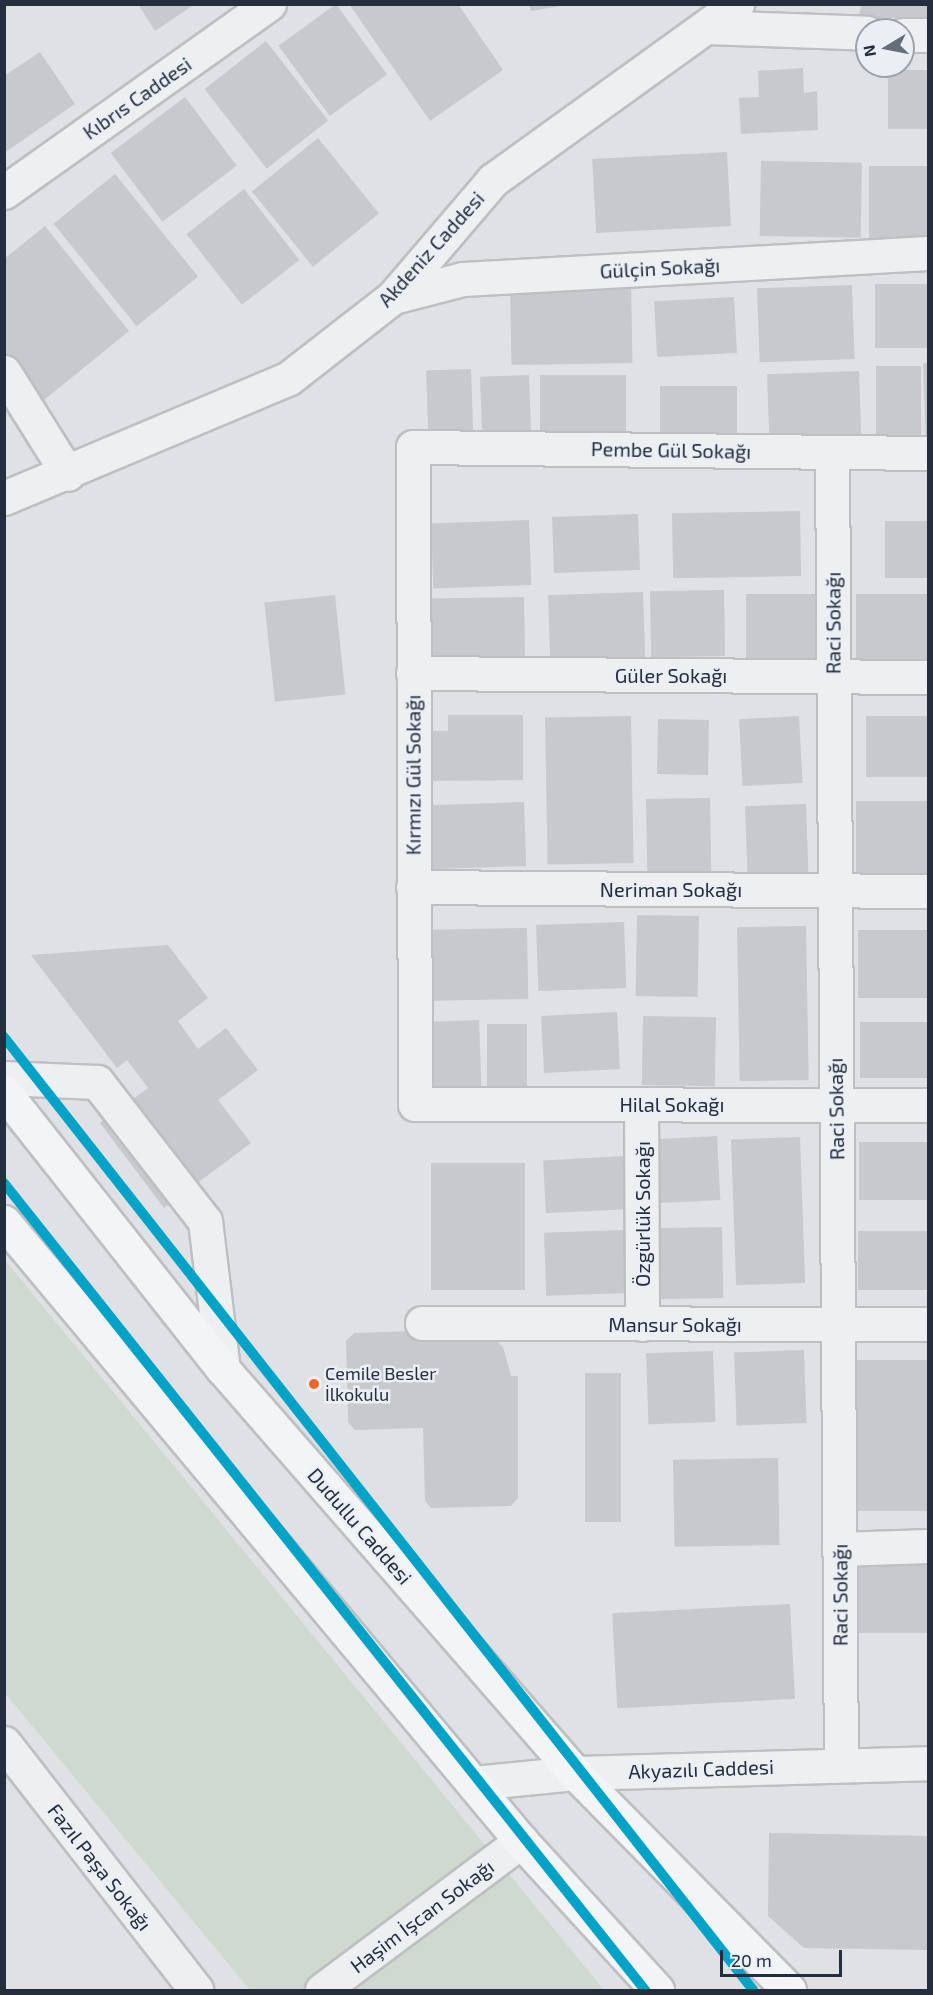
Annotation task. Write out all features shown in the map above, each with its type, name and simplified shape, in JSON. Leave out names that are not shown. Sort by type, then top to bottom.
[{"type":"main road","name":"Dudullu Caddesi","points":[[4,1092],[223,1369],[575,1773],[789,1990]]},
{"type":"main road","points":[[4,1222],[521,1842],[657,1990]]},
{"type":"street","name":"Kıbrıs Caddesi","points":[[4,192],[269,4]]},
{"type":"street","name":"Akdeniz Caddesi","points":[[4,498],[68,474],[289,378],[393,297],[493,180],[737,4]]},
{"type":"street","points":[[707,27],[855,33]]},
{"type":"street","name":"Gülçin Sokağı","points":[[393,297],[463,279],[928,253]]},
{"type":"street","points":[[4,372],[68,474]]},
{"type":"street","name":"Pembe Gül Sokağı","points":[[412,447],[928,453]]},
{"type":"street","name":"Kırmızı Gül Sokağı","points":[[412,447],[415,1104]]},
{"type":"street","name":"Raci Sokağı","points":[[832,452],[841,1765]]},
{"type":"street","name":"Güler Sokağı","points":[[413,673],[928,677]]},
{"type":"street","name":"Neriman Sokağı","points":[[413,887],[928,891]]},
{"type":"street","points":[[4,1077],[97,1082],[205,1221],[223,1369]]},
{"type":"street","name":"Hilal Sokağı","points":[[415,1104],[928,1105]]},
{"type":"street","name":"Özgürlük Sokağı","points":[[641,1104],[642,1324]]},
{"type":"street","name":"Mansur Sokağı","points":[[422,1323],[928,1324]]},
{"type":"street","points":[[839,1549],[928,1546]]},
{"type":"street","name":"Fazıl Paşa Sokağı","points":[[7,1753],[196,1990]]},
{"type":"street","name":"Akyazılı Caddesi","points":[[474,1783],[575,1773],[928,1763]]},
{"type":"street","name":"Haşim İşcan Sokağı","points":[[322,1990],[521,1842]]},
{"type":"shaded area","points":[[4,1259],[604,1990],[250,1990],[5,1693]]},
{"type":"building","points":[[138,4],[195,4],[155,31]]},
{"type":"building","points":[[336,4],[387,74],[330,116],[279,46]]},
{"type":"building","points":[[349,4],[458,4],[503,70],[430,121]]},
{"type":"building","points":[[529,4],[560,4],[560,6],[531,11]]},
{"type":"building","points":[[862,4],[928,4],[928,17],[858,18]]},
{"type":"building","points":[[266,41],[328,121],[267,169],[205,89]]},
{"type":"building","points":[[40,52],[75,104],[4,153],[4,76]]},
{"type":"building","points":[[803,68],[804,93],[817,91],[818,130],[741,134],[739,98],[759,97],[758,71]]},
{"type":"building","points":[[915,70],[928,70],[928,129],[888,129],[888,78],[915,78]]},
{"type":"building","points":[[185,97],[237,166],[162,222],[111,153]]},
{"type":"building","points":[[318,138],[379,213],[313,267],[252,191]]},
{"type":"building","points":[[727,152],[731,226],[596,233],[592,159]]},
{"type":"building","points":[[761,161],[862,163],[861,238],[760,236]]},
{"type":"building","points":[[869,166],[928,166],[928,240],[869,240]]},
{"type":"building","points":[[115,174],[198,277],[137,326],[54,224]]},
{"type":"building","points":[[244,189],[299,260],[242,305],[186,234]]},
{"type":"building","points":[[45,226],[129,331],[44,400],[4,351],[4,259]]},
{"type":"building","points":[[631,280],[632,363],[511,365],[510,282]]},
{"type":"building","points":[[875,284],[928,284],[928,348],[875,348]]},
{"type":"building","points":[[852,285],[855,359],[760,362],[757,288]]},
{"type":"building","points":[[734,297],[737,353],[657,357],[654,301]]},
{"type":"building","points":[[923,363],[928,363],[928,446],[926,446]]},
{"type":"building","points":[[876,366],[921,366],[921,447],[876,447]]},
{"type":"building","points":[[471,369],[473,431],[428,433],[426,371]]},
{"type":"building","points":[[859,371],[862,443],[770,446],[767,374]]},
{"type":"building","points":[[529,375],[531,441],[482,443],[480,377]]},
{"type":"building","points":[[540,375],[626,375],[626,441],[540,441]]},
{"type":"building","points":[[660,386],[737,386],[737,442],[660,442]]},
{"type":"building","points":[[800,511],[801,576],[673,578],[672,513]]},
{"type":"building","points":[[638,514],[640,570],[554,573],[552,517]]},
{"type":"building","points":[[529,520],[531,585],[433,588],[431,523]]},
{"type":"building","points":[[885,521],[928,521],[928,578],[885,578]]},
{"type":"building","points":[[724,590],[725,656],[651,657],[650,591]]},
{"type":"building","points":[[643,592],[645,663],[551,666],[548,595]]},
{"type":"building","points":[[746,594],[815,594],[815,667],[746,667]]},
{"type":"building","points":[[856,594],[928,594],[928,661],[856,661]]},
{"type":"building","points":[[335,595],[345,694],[275,702],[264,602]]},
{"type":"building","points":[[524,597],[525,661],[432,663],[431,599]]},
{"type":"building","points":[[448,715],[523,715],[523,780],[431,781],[430,731],[448,731]]},
{"type":"building","points":[[631,716],[634,863],[548,864],[545,718]]},
{"type":"building","points":[[799,716],[803,783],[743,786],[739,719]]},
{"type":"building","points":[[866,716],[928,716],[928,777],[866,777]]},
{"type":"building","points":[[658,719],[709,720],[708,775],[657,774]]},
{"type":"building","points":[[710,798],[711,871],[647,872],[646,799]]},
{"type":"building","points":[[856,801],[928,801],[928,873],[856,873]]},
{"type":"building","points":[[524,802],[526,866],[431,869],[429,805]]},
{"type":"building","points":[[806,804],[809,876],[748,878],[745,806]]},
{"type":"building","points":[[637,915],[699,916],[698,997],[636,996]]},
{"type":"building","points":[[624,922],[626,988],[538,991],[536,925]]},
{"type":"building","points":[[806,926],[809,1080],[740,1081],[737,927]]},
{"type":"building","points":[[527,928],[528,999],[433,1001],[432,930]]},
{"type":"building","points":[[858,930],[928,930],[928,998],[858,998]]},
{"type":"building","points":[[168,945],[208,998],[178,1021],[198,1049],[226,1028],[258,1070],[218,1100],[251,1143],[164,1208],[100,1123],[148,1088],[127,1060],[117,1068],[31,955]]},
{"type":"building","points":[[617,1012],[620,1069],[544,1073],[541,1016]]},
{"type":"building","points":[[643,1016],[716,1017],[715,1086],[642,1085]]},
{"type":"building","points":[[479,1020],[481,1091],[433,1093],[430,1022]]},
{"type":"building","points":[[860,1022],[928,1022],[928,1078],[860,1078]]},
{"type":"building","points":[[487,1024],[527,1024],[527,1091],[487,1091]]},
{"type":"building","points":[[717,1136],[720,1200],[654,1203],[651,1139]]},
{"type":"building","points":[[800,1137],[805,1283],[736,1285],[731,1139]]},
{"type":"building","points":[[859,1142],[928,1142],[928,1200],[859,1200]]},
{"type":"building","points":[[627,1156],[630,1209],[546,1213],[543,1160]]},
{"type":"building","points":[[431,1163],[525,1163],[525,1290],[431,1290]]},
{"type":"building","points":[[722,1227],[723,1298],[653,1299],[652,1228]]},
{"type":"building","points":[[625,1230],[627,1293],[546,1296],[544,1233]]},
{"type":"building","points":[[858,1231],[928,1231],[928,1290],[858,1290]]},
{"type":"building","points":[[476,1329],[476,1341],[497,1341],[503,1347],[511,1376],[518,1376],[518,1498],[511,1506],[431,1508],[425,1501],[423,1428],[355,1430],[348,1422],[346,1341],[354,1333]]},
{"type":"building","points":[[804,1350],[807,1423],[737,1425],[734,1352]]},
{"type":"building","points":[[713,1351],[715,1422],[649,1424],[646,1353]]},
{"type":"building","points":[[852,1360],[928,1360],[928,1511],[852,1511]]},
{"type":"building","points":[[585,1373],[621,1373],[621,1522],[585,1522]]},
{"type":"building","points":[[778,1458],[780,1545],[675,1547],[673,1460]]},
{"type":"building","points":[[853,1565],[928,1565],[928,1633],[853,1633]]},
{"type":"building","points":[[790,1604],[795,1699],[617,1708],[612,1613]]},
{"type":"building","points":[[769,1833],[928,1836],[928,1950],[804,1948],[768,1916]]},
{"type":"transit line","points":[[4,1037],[753,1990]]},
{"type":"transit line","points":[[4,1183],[645,1990]]},
{"type":"place","name":"Cemile Besler İlkokulu","points":[[314,1384]]}]
